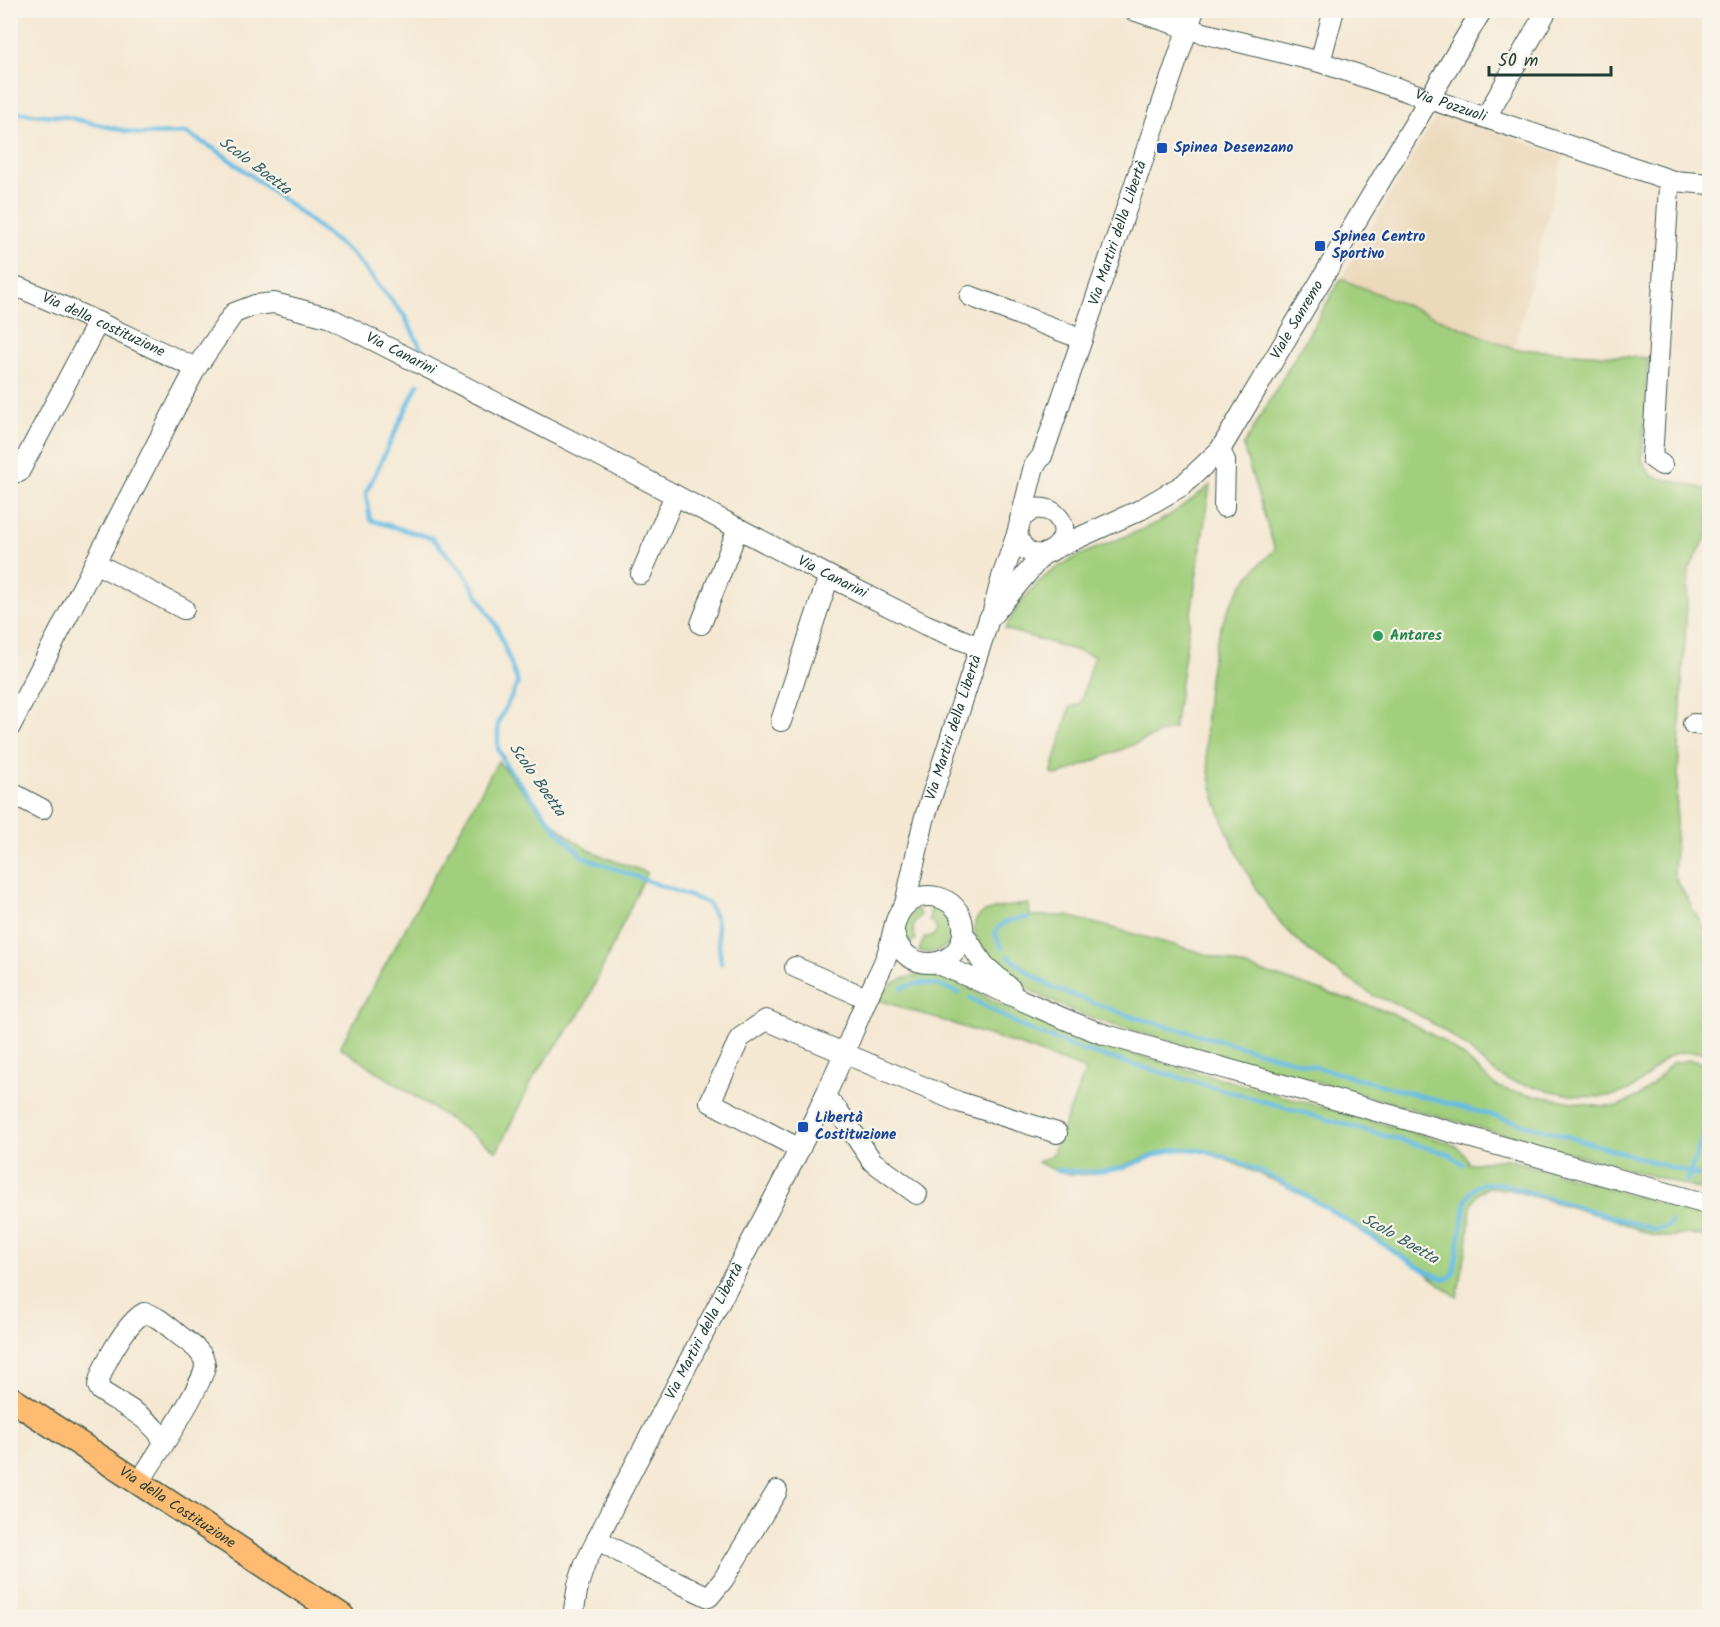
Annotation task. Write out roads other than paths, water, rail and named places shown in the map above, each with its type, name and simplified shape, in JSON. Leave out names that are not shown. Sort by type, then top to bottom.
[{"type":"main road","name":"Via della Costituzione","points":[[10,1398],[342,1617]]},
{"type":"street","name":"Via Pozzuoli","points":[[1133,10],[1191,20],[1673,181],[1710,184]]},
{"type":"street","points":[[1320,62],[1334,10]]},
{"type":"street","name":"Viale Sanremo","points":[[1050,551],[1140,510],[1183,485],[1220,450],[1482,10]]},
{"type":"street","points":[[1486,117],[1547,10]]},
{"type":"street","name":"Via Martiri della Libertà","points":[[993,611],[1050,551],[1063,534],[1042,490],[1042,456],[1191,20]]},
{"type":"street","points":[[1662,465],[1652,458],[1669,187],[1673,181]]},
{"type":"street","name":"Via della costituzione","points":[[10,284],[55,302],[196,368]]},
{"type":"street","points":[[970,296],[1082,339]]},
{"type":"street","name":"Via Canarini","points":[[10,727],[196,368],[234,313],[255,305],[274,303],[328,317],[829,576],[926,625],[980,647]]},
{"type":"street","points":[[20,472],[98,322]]},
{"type":"street","points":[[1220,450],[1225,461],[1224,507]]},
{"type":"street","name":"Via Martiri della Libertà","points":[[574,1615],[582,1575],[597,1539],[800,1149],[846,1053],[867,998],[886,958],[896,920],[905,904],[924,820],[993,611],[1019,527],[1034,466],[1042,456]]},
{"type":"street","points":[[640,574],[675,495]]},
{"type":"street","points":[[1050,551],[1037,554],[1026,550],[1019,540],[1019,527],[1033,509],[1055,515]]},
{"type":"street","name":"Viale Sanremo","points":[[1055,515],[1085,524],[1106,524]]},
{"type":"street","points":[[701,624],[738,528]]},
{"type":"street","points":[[95,563],[184,609]]},
{"type":"street","points":[[781,721],[829,576]]},
{"type":"street","points":[[10,792],[42,809]]},
{"type":"street","name":"Via Martiri della Libertà","points":[[918,845],[927,881],[934,896]]},
{"type":"street","points":[[905,904],[915,898],[934,896],[946,900],[956,909],[962,920],[963,933],[984,965],[1030,1004]]},
{"type":"street","points":[[894,932],[900,949],[924,962],[971,977],[1071,1023],[1106,1035],[1710,1204]]},
{"type":"street","name":"Via Martiri della Libertà","points":[[867,998],[886,975],[924,962],[951,956],[959,945],[963,933]]},
{"type":"street","points":[[795,967],[867,998]]},
{"type":"street","points":[[800,1149],[710,1102],[740,1038],[766,1020],[959,1102],[1057,1133]]},
{"type":"street","points":[[825,1097],[839,1112],[872,1161],[917,1194]]},
{"type":"street","points":[[139,1482],[164,1442],[201,1382],[205,1367],[199,1351],[159,1319],[144,1313],[131,1323],[101,1373],[98,1386],[101,1391],[150,1424],[164,1442]]},
{"type":"street","points":[[597,1539],[644,1566],[710,1597],[723,1580],[777,1491]]},
{"type":"waterway","name":"Scolo Boetta","points":[[10,112],[66,117],[139,134],[186,133],[218,151],[353,255],[404,315],[423,352]]},
{"type":"waterway","name":"Scolo Boetta","points":[[418,384],[366,493],[370,520],[432,538],[463,571],[497,627],[518,683],[498,723],[498,749],[507,767],[559,832],[583,857],[708,903],[716,919],[721,963]]},
{"type":"waterway","points":[[1002,948],[995,934],[997,929],[1004,923],[1028,918]]},
{"type":"waterway","points":[[1008,956],[1053,988],[1127,1015],[1563,1135],[1710,1179]]},
{"type":"waterway","points":[[902,988],[916,984],[931,984],[959,993]]},
{"type":"waterway","points":[[970,998],[1027,1029],[1082,1050],[1449,1154],[1463,1164]]},
{"type":"waterway","name":"Scolo Boetta","points":[[1687,1181],[1710,1117]]},
{"type":"waterway","name":"Scolo Boetta","points":[[1057,1170],[1088,1172],[1112,1170],[1169,1151],[1179,1149],[1203,1151],[1246,1165],[1289,1186],[1415,1265],[1444,1279],[1451,1277],[1454,1273],[1466,1200],[1480,1184],[1502,1184],[1656,1230],[1667,1227],[1671,1222]]},
{"type":"place","name":"Spinea Desenzano","points":[[1162,148]]},
{"type":"place","name":"Spinea Centro Sportivo","points":[[1320,246]]},
{"type":"place","name":"Antares","points":[[1378,636]]},
{"type":"place","name":"Libertà Costituzione","points":[[803,1127]]}]
